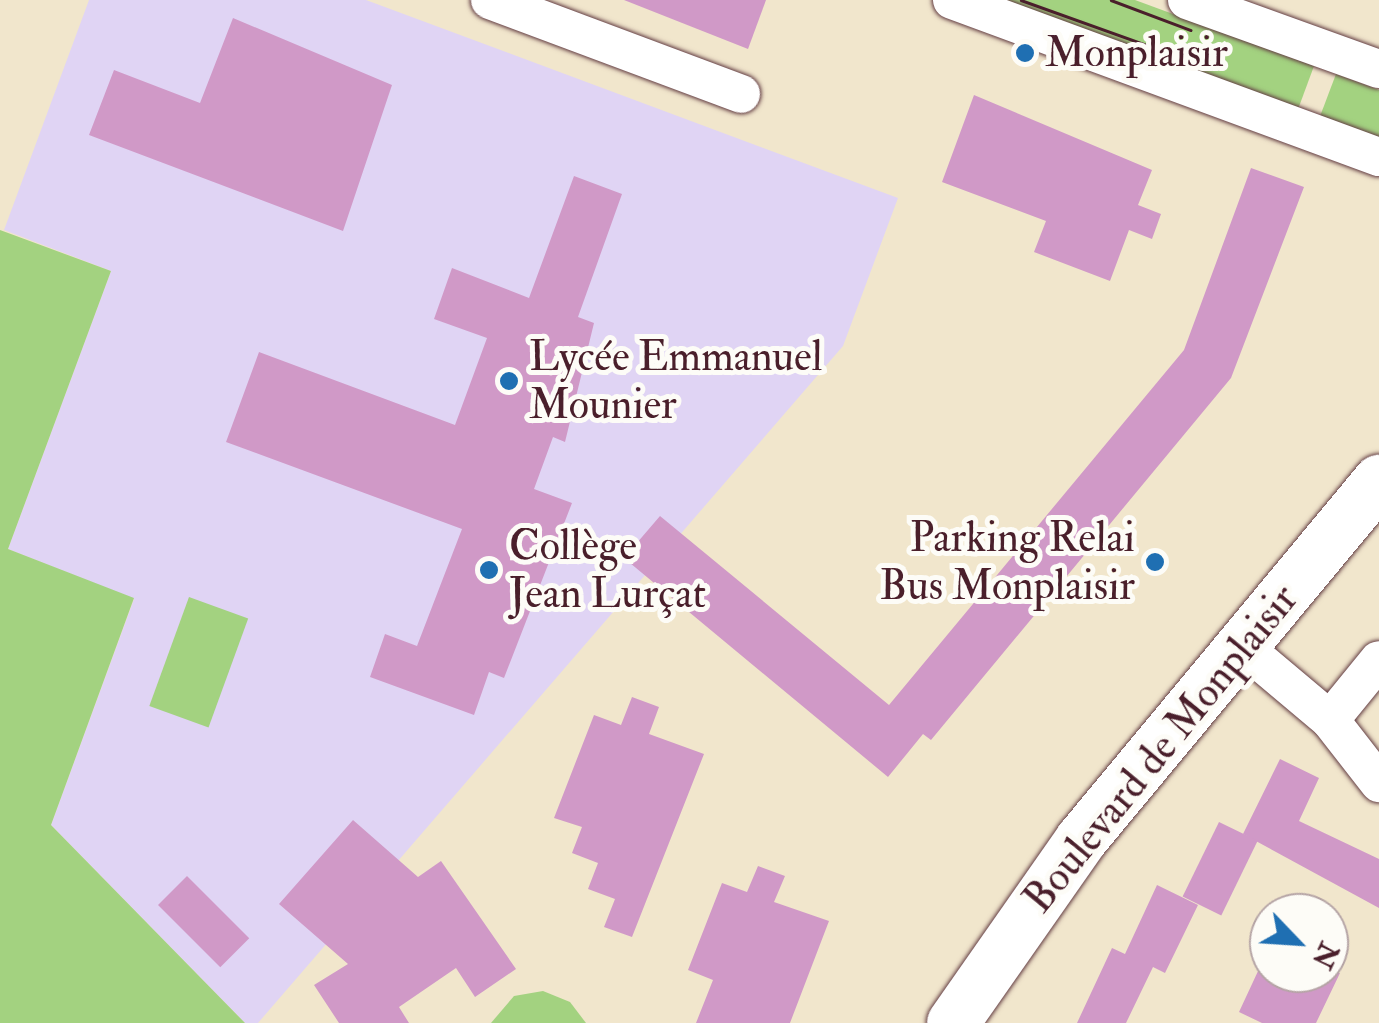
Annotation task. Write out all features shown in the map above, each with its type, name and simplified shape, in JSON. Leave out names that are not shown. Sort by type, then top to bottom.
[{"type":"main road","name":"Boulevard de Monplaisir","points":[[986,1023],[1379,481]]},
{"type":"main road","name":"Boulevard de Monplaisir","points":[[953,1023],[1081,840],[1379,527]]},
{"type":"street","points":[[490,0],[742,94]]},
{"type":"street","points":[[952,0],[1379,157]]},
{"type":"street","points":[[1187,0],[1379,69]]},
{"type":"street","name":"Boulevard de Monplaisir","points":[[1253,655],[1330,720],[1379,783]]},
{"type":"street","points":[[1330,720],[1379,660]]},
{"type":"shaded area","points":[[89,0],[366,0],[898,198],[843,346],[258,1023],[245,1023],[51,825],[134,599],[8,549],[111,271],[4,230]]},
{"type":"green space","points":[[995,0],[1135,0],[1314,66],[1297,112]]},
{"type":"green space","points":[[1336,74],[1379,90],[1379,142],[1319,119]]},
{"type":"green space","points":[[0,230],[111,271],[8,549],[134,598],[51,825],[245,1023],[0,1023]]},
{"type":"green space","points":[[189,597],[248,619],[209,728],[149,706]]},
{"type":"green space","points":[[543,991],[570,1002],[586,1023],[491,1023],[514,996]]},
{"type":"building","points":[[624,0],[766,0],[748,49]]},
{"type":"building","points":[[233,18],[392,85],[343,231],[89,135],[114,70],[200,103]]},
{"type":"building","points":[[974,95],[1152,170],[1138,205],[1161,214],[1152,239],[1129,230],[1110,281],[1034,252],[1046,221],[942,182]]},
{"type":"building","points":[[1251,168],[1304,187],[1231,378],[931,740],[923,734],[888,777],[624,558],[660,516],[889,705],[1184,350]]},
{"type":"building","points":[[574,176],[622,194],[578,317],[594,323],[565,442],[553,437],[534,489],[572,503],[504,678],[489,672],[474,715],[370,677],[385,634],[417,646],[462,529],[226,442],[259,352],[455,425],[487,338],[434,319],[452,268],[529,298]]},
{"type":"building","points":[[632,697],[659,707],[649,734],[704,754],[632,937],[604,927],[615,899],[588,889],[598,863],[572,853],[582,827],[554,818],[594,715],[621,725]]},
{"type":"building","points":[[1280,759],[1319,778],[1299,821],[1379,859],[1379,908],[1243,834]]},
{"type":"building","points":[[353,820],[418,877],[441,861],[516,969],[475,997],[456,968],[399,1007],[409,1023],[339,1023],[314,985],[348,964],[279,904]]},
{"type":"building","points":[[1219,822],[1258,841],[1221,915],[1183,897]]},
{"type":"building","points":[[758,866],[785,876],[774,902],[829,921],[790,1023],[696,1023],[713,980],[688,970],[722,883],[747,892]]},
{"type":"building","points":[[187,876],[249,938],[220,967],[158,905]]},
{"type":"building","points":[[1157,885],[1198,905],[1165,973],[1153,967],[1126,1023],[1077,1023],[1112,948],[1125,954]]},
{"type":"building","points":[[1249,990],[1330,993],[1316,1023],[1262,1023],[1239,1012]]},
{"type":"tram line","points":[[1021,0],[1180,57]]},
{"type":"tram line","points":[[1111,0],[1191,30]]},
{"type":"place","name":"Monplaisir","points":[[1025,53]]},
{"type":"place","name":"Lycée Emmanuel Mounier","points":[[509,381]]},
{"type":"place","name":"Parking Relai Bus Monplaisir","points":[[1155,562]]},
{"type":"place","name":"Collège Jean Lurçat","points":[[489,570]]}]
